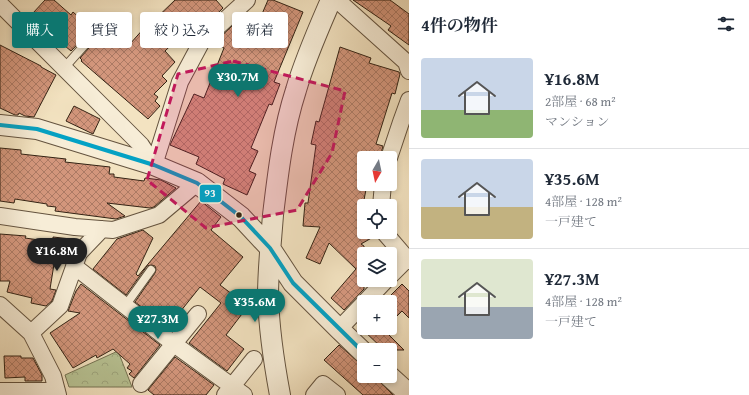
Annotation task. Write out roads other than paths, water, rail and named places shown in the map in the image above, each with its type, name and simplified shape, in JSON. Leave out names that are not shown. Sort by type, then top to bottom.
[{"type":"street","points":[[154,165],[180,82],[202,41],[247,0]]},
{"type":"street","points":[[280,395],[274,359],[268,296],[270,248],[277,178],[288,117],[295,90],[312,44],[331,0]]},
{"type":"street","points":[[337,0],[406,62],[409,71]]},
{"type":"street","points":[[0,4],[141,145],[154,165]]},
{"type":"street","points":[[392,151],[405,126],[409,100]]},
{"type":"street","points":[[0,125],[37,129],[154,165],[197,184],[241,217],[270,248],[293,282],[357,346]]},
{"type":"street","points":[[0,216],[75,227],[113,230],[159,215],[197,184]]},
{"type":"street","points":[[31,333],[60,306],[78,253],[102,229]]},
{"type":"street","points":[[390,239],[408,260],[397,270]]},
{"type":"street","points":[[74,266],[234,392],[254,359]]},
{"type":"street","points":[[372,295],[379,287]]},
{"type":"street","points":[[0,305],[31,333],[53,376],[58,393],[0,391]]},
{"type":"street","points":[[339,329],[357,310]]},
{"type":"street","points":[[140,384],[198,314]]},
{"type":"street","points":[[397,383],[409,394]]},
{"type":"street","points":[[314,395],[323,384],[337,395]]},
{"type":"lane","points":[[64,68],[82,48]]},
{"type":"lane","points":[[125,306],[151,270]]}]
